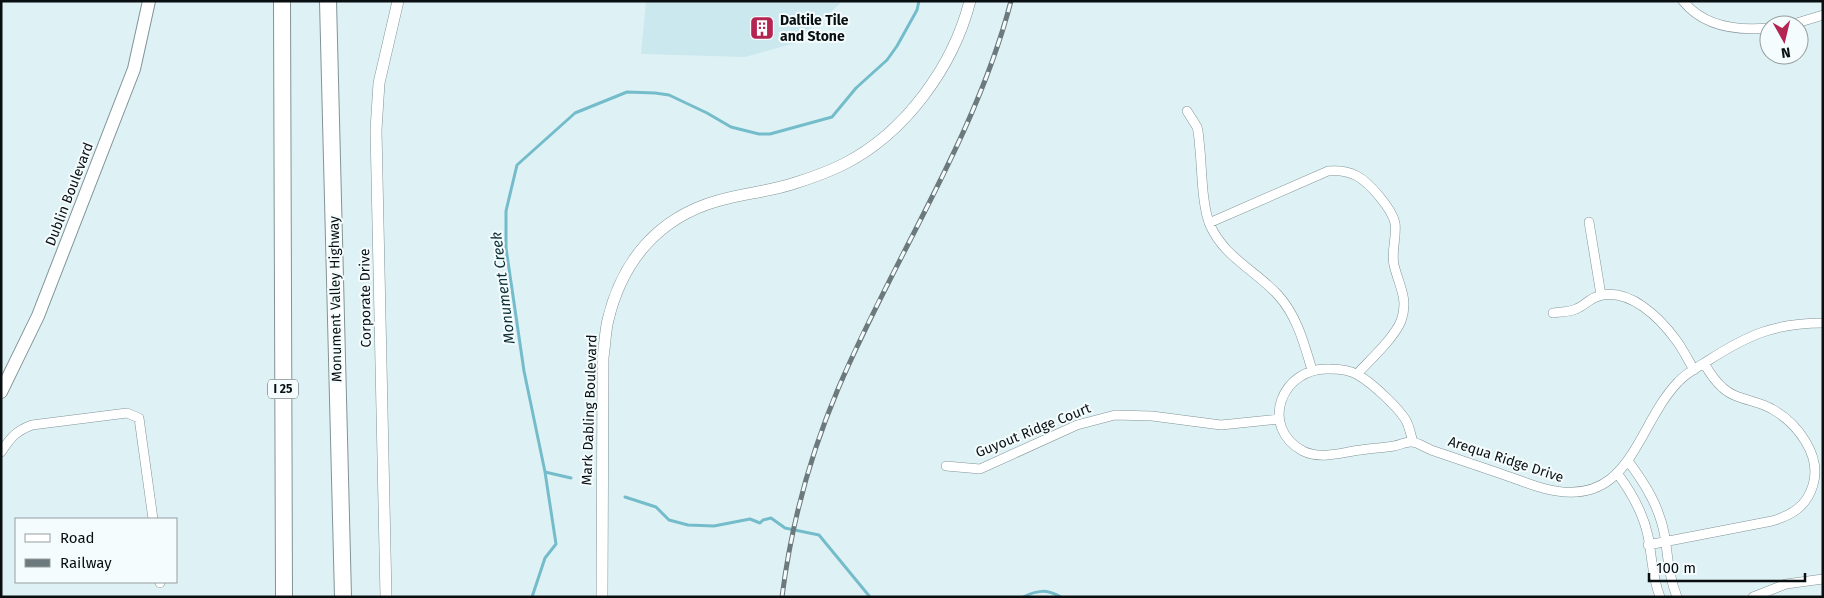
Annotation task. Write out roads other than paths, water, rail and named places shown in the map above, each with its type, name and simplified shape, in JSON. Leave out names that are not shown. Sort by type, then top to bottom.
[{"type":"highway","name":"I 25","points":[[282,1],[284,597]]},
{"type":"highway","name":"Monument Valley Highway","points":[[328,1],[343,597]]},
{"type":"main road","name":"Dublin Boulevard","points":[[1,392],[38,316],[134,69],[149,1]]},
{"type":"street","name":"Corporate Drive","points":[[386,597],[376,130],[379,83],[398,1]]},
{"type":"street","name":"Mark Dabling Boulevard","points":[[602,597],[604,357],[607,322],[622,277],[636,254],[671,222],[696,208],[718,201],[794,184],[821,174],[852,159],[888,134],[910,112],[948,59],[965,21],[970,1]]},
{"type":"street","points":[[1683,1],[1690,10],[1702,19],[1721,25],[1748,29],[1759,28]]},
{"type":"street","points":[[1809,19],[1823,15]]},
{"type":"street","points":[[1187,111],[1197,128],[1209,223],[1222,245],[1232,256],[1264,282],[1287,306],[1302,336],[1312,370]]},
{"type":"street","points":[[1209,223],[1328,171],[1344,171],[1358,176],[1365,181],[1389,208],[1393,216],[1395,234],[1393,256],[1404,301],[1401,321],[1395,332],[1357,374]]},
{"type":"street","points":[[1588,222],[1601,295]]},
{"type":"street","points":[[1553,313],[1577,309],[1588,300],[1601,295],[1615,295],[1640,305],[1667,328],[1694,370]]},
{"type":"street","name":"Arequa Ridge Drive","points":[[1412,442],[1546,489],[1567,493],[1593,489],[1617,473],[1628,461],[1667,395],[1679,380],[1744,339],[1761,332],[1783,326],[1823,323]]},
{"type":"street","points":[[1648,544],[1786,517],[1802,506],[1808,497],[1816,475],[1815,463],[1806,442],[1787,420],[1771,408],[1735,396],[1723,388],[1704,363]]},
{"type":"street","points":[[1324,368],[1357,374],[1401,413],[1408,424],[1412,442],[1330,455],[1315,455],[1303,451],[1290,442],[1279,419],[1281,399],[1290,385],[1312,370],[1324,368]]},
{"type":"street","points":[[1,452],[18,430],[32,425],[127,413],[139,418],[154,518]]},
{"type":"street","name":"Guyout Ridge Court","points":[[946,466],[980,468],[1077,425],[1115,415],[1152,416],[1221,425],[1279,419]]},
{"type":"street","points":[[1628,461],[1653,498],[1660,517],[1669,570],[1677,597]]},
{"type":"street","points":[[1617,473],[1638,505],[1645,522],[1653,573],[1660,597]]},
{"type":"street","points":[[1752,597],[1786,584],[1823,579]]},
{"type":"waterway","name":"Monument Creek","points":[[532,597],[545,558],[556,544],[545,472],[524,371],[506,248],[506,211],[517,165],[575,113],[627,92],[669,95],[731,127],[759,134],[770,134],[832,117],[856,88],[887,60],[917,10],[919,1]]},
{"type":"waterway","points":[[545,472],[571,478]]},
{"type":"waterway","points":[[625,497],[656,507],[669,520],[688,525],[714,526],[750,519],[760,523],[771,518],[785,528],[819,535],[870,597]]},
{"type":"waterway","points":[[1023,597],[1042,591],[1061,597]]},
{"type":"railway","points":[[782,597],[796,517],[810,465],[828,414],[860,341],[932,198],[977,102],[1011,1]]},
{"type":"place","name":"Daltile Tile and Stone","points":[[762,28]]}]
